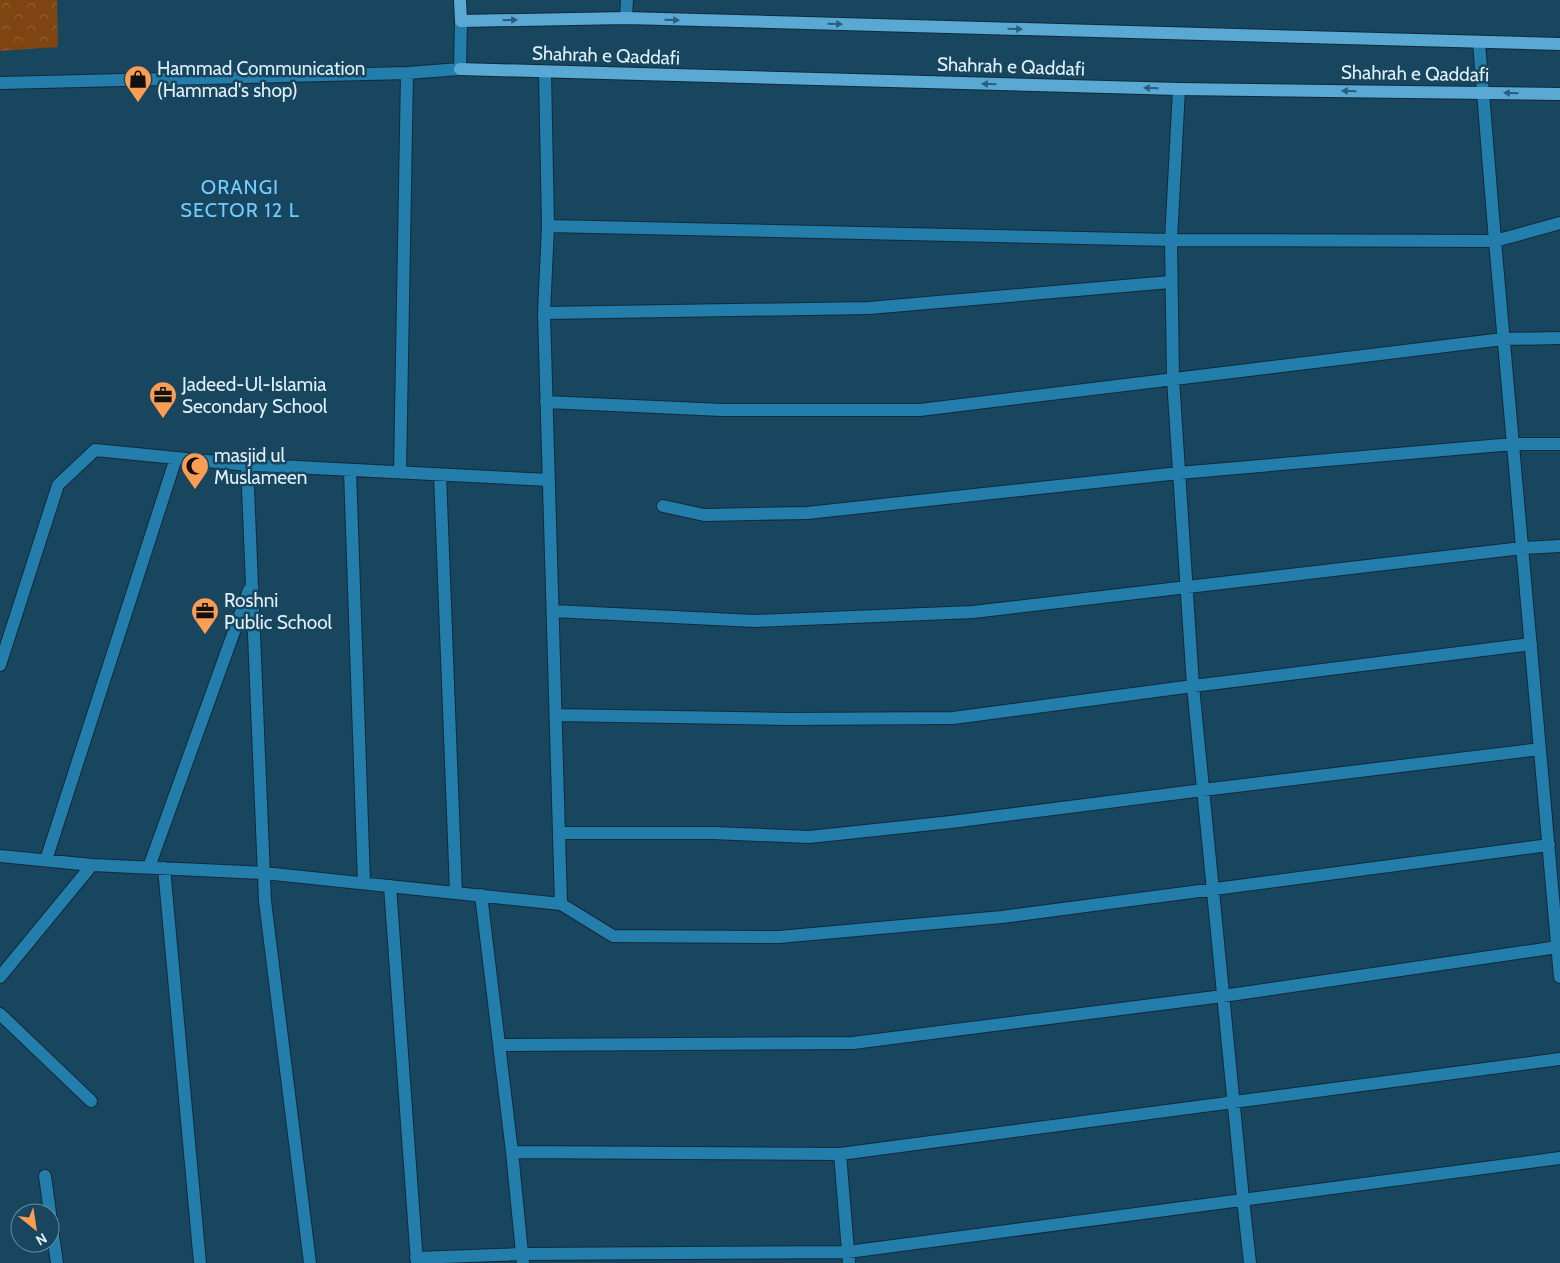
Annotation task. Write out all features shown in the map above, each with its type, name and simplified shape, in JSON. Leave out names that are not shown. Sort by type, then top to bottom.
[{"type":"main road","points":[[460,0],[461,21]]},
{"type":"main road","name":"Shahrah e Qaddafi","points":[[461,21],[626,18],[1560,44]]},
{"type":"main road","name":"Shahrah e Qaddafi","points":[[460,69],[1178,89],[1560,94]]},
{"type":"street","points":[[626,18],[627,0]]},
{"type":"street","points":[[0,83],[407,73],[460,69],[461,21]]},
{"type":"street","points":[[1479,43],[1494,241],[1560,977]]},
{"type":"street","points":[[545,72],[548,226],[544,313],[561,904]]},
{"type":"street","points":[[400,472],[407,73]]},
{"type":"street","points":[[1178,89],[1170,240],[1173,379],[1193,686],[1250,1263]]},
{"type":"street","points":[[548,226],[1170,240],[1494,241],[1560,223]]},
{"type":"street","points":[[544,313],[869,308],[1170,282]]},
{"type":"street","points":[[546,402],[722,410],[920,410],[1503,339],[1560,338]]},
{"type":"street","points":[[663,506],[704,515],[807,513],[1180,474],[1513,444],[1560,444]]},
{"type":"street","points":[[0,665],[58,486],[94,450],[247,464],[549,480]]},
{"type":"street","points":[[46,860],[176,458]]},
{"type":"street","points":[[247,464],[266,911],[310,1263]]},
{"type":"street","points":[[350,470],[364,883]]},
{"type":"street","points":[[440,475],[456,892]]},
{"type":"street","points":[[552,611],[754,621],[973,612],[1522,548],[1560,546]]},
{"type":"street","points":[[149,867],[251,585]]},
{"type":"street","points":[[556,715],[787,719],[953,718],[1531,644]]},
{"type":"street","points":[[559,833],[713,832],[809,836],[951,822],[1540,749]]},
{"type":"street","points":[[0,856],[92,864],[264,873],[561,904],[613,936],[779,937],[1002,918],[1549,845]]},
{"type":"street","points":[[0,977],[92,864]]},
{"type":"street","points":[[164,868],[200,1263]]},
{"type":"street","points":[[390,886],[416,1260],[848,1257],[1243,1199],[1560,1158]]},
{"type":"street","points":[[481,895],[500,1045],[523,1259]]},
{"type":"street","points":[[500,1045],[853,1043],[1223,996],[1558,947]]},
{"type":"street","points":[[0,1014],[91,1101]]},
{"type":"street","points":[[512,1152],[840,1154],[1560,1059]]},
{"type":"street","points":[[840,1154],[848,1257]]},
{"type":"street","points":[[45,1176],[49,1203]]},
{"type":"green space","points":[[0,0],[57,0],[58,47],[0,51]]},
{"type":"place","name":"Hammad Communication (Hammad's shop)","points":[[138,103]]},
{"type":"place","name":"Jadeed-Ul-Islamia Secondary School","points":[[163,419]]},
{"type":"place","name":"masjid ul Muslameen","points":[[195,490]]},
{"type":"place","name":"Roshni Public School","points":[[205,635]]},
{"type":"district","name":"ORANGI SECTOR 12 L","points":[[240,198]]}]
